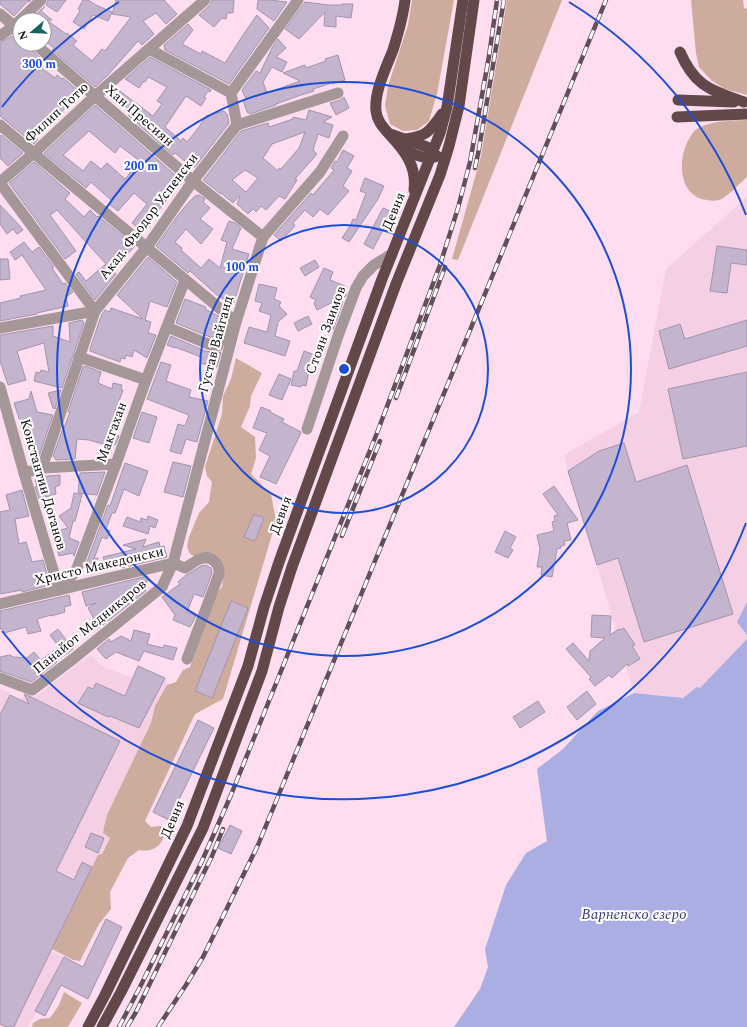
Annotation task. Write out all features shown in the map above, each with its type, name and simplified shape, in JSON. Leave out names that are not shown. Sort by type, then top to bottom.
[{"type":"highway","points":[[405,0],[396,40],[376,99],[376,116],[383,128],[402,143],[427,147],[433,155],[440,175]]},
{"type":"highway","name":"Девня","points":[[88,1027],[187,826],[248,666],[264,607],[279,562],[382,279],[433,155],[447,106],[463,0]]},
{"type":"highway","points":[[102,1027],[202,828],[262,671],[279,607],[295,560],[396,284],[440,175],[459,106],[474,0]]},
{"type":"highway","points":[[680,52],[689,70],[702,83],[715,91],[746,102]]},
{"type":"highway","points":[[678,100],[746,102]]},
{"type":"highway","points":[[402,143],[428,132],[434,126],[447,106]]},
{"type":"highway","points":[[676,117],[747,114]]},
{"type":"highway","points":[[402,143],[414,170],[415,184],[413,201]]},
{"type":"highway","points":[[433,155],[442,153],[449,146]]},
{"type":"street","points":[[31,12],[41,0]]},
{"type":"street","name":"Филип Тотю","points":[[0,183],[95,96],[205,0]]},
{"type":"street","points":[[298,0],[231,93],[237,125],[338,93]]},
{"type":"street","points":[[0,14],[12,24]]},
{"type":"street","points":[[0,36],[12,30]]},
{"type":"street","points":[[149,49],[231,93]]},
{"type":"street","name":"Хан Пресиян","points":[[44,52],[193,181],[263,237]]},
{"type":"street","points":[[0,125],[236,322],[220,342],[212,345]]},
{"type":"street","name":"Акад. Фьодор Успенски","points":[[42,468],[95,311],[147,247],[193,181],[237,125]]},
{"type":"street","name":"Густав Вайганд","points":[[173,563],[236,322],[263,237],[320,172],[343,136]]},
{"type":"street","points":[[0,183],[95,311],[0,328]]},
{"type":"street","name":"Стоян Заимов","points":[[307,429],[338,336],[356,288],[363,276],[374,265],[392,254]]},
{"type":"street","name":"Макгахан","points":[[59,590],[76,571],[146,380],[185,280]]},
{"type":"street","points":[[167,327],[212,345],[229,349]]},
{"type":"street","points":[[79,357],[146,380]]},
{"type":"street","name":"Константин Доганов","points":[[0,387],[59,590]]},
{"type":"street","points":[[24,473],[42,468],[116,464]]},
{"type":"street","name":"Христо Македонски","points":[[0,604],[173,563],[185,568],[199,559],[207,558],[218,565],[220,574],[187,659]]},
{"type":"street","name":"Панайот Медникаров","points":[[0,678],[32,690],[162,587],[173,563]]},
{"type":"shaded area","points":[[412,0],[454,0],[437,94],[429,121],[417,130],[403,131],[390,124],[385,106],[388,86],[408,25]]},
{"type":"shaded area","points":[[507,0],[562,0],[458,260],[452,259],[481,156]]},
{"type":"shaded area","points":[[691,0],[743,0],[744,8],[747,9],[747,95],[725,89],[711,80],[699,67],[696,53]]},
{"type":"shaded area","points":[[747,120],[747,177],[722,199],[710,201],[697,197],[690,191],[682,174],[683,154],[686,144],[692,134],[697,129],[709,124]]},
{"type":"shaded area","points":[[747,197],[747,602],[737,622],[747,635],[747,639],[700,688],[683,698],[634,693],[564,455],[639,412],[666,269]]},
{"type":"shaded area","points":[[236,358],[262,373],[251,396],[250,406],[241,427],[255,437],[256,458],[251,474],[271,494],[276,521],[223,699],[195,714],[145,821],[151,827],[160,826],[165,828],[163,839],[154,849],[144,851],[139,850],[128,858],[110,892],[111,909],[99,924],[80,961],[73,960],[52,949],[98,855],[102,854],[110,838],[103,833],[107,815],[151,723],[155,706],[167,685],[176,682],[183,670],[190,667],[215,595],[222,587],[224,569],[221,561],[196,557],[190,554],[187,547],[189,537],[199,513],[209,502],[212,482],[207,476],[205,467],[222,414],[223,396],[231,379]]},
{"type":"shaded area","points":[[90,655],[103,667],[133,678],[138,666],[165,678],[167,685],[155,706],[151,723],[103,833],[110,837],[51,951],[74,962],[45,1016],[36,1012],[28,1027],[0,1027],[0,689],[11,693],[10,695],[20,700],[26,694],[34,698]]},
{"type":"shaded area","points":[[64,992],[82,1003],[68,1027],[32,1027],[33,1023],[40,1019],[50,1018],[59,1005]]},
{"type":"water","points":[[747,602],[747,635],[737,622]]},
{"type":"water","name":"Варненско езеро","points":[[747,639],[747,1027],[454,1027],[480,989],[488,967],[485,949],[506,885],[526,853],[547,841],[537,769],[563,749],[598,711],[634,693],[683,698],[697,687],[700,688]]},
{"type":"building","points":[[0,0],[31,0],[29,2],[28,1],[18,12],[12,12],[12,14],[0,4]]},
{"type":"building","points":[[48,0],[66,0],[57,12],[46,5]]},
{"type":"building","points":[[83,0],[88,0],[112,12],[108,21],[93,15],[84,29],[73,22],[80,11],[78,9]]},
{"type":"building","points":[[116,0],[164,0],[177,14],[166,24],[156,13],[143,21],[154,34],[142,45],[138,41],[108,75],[95,87],[52,50],[54,48],[52,46],[52,24],[77,41],[73,45],[92,61],[102,49],[105,51],[131,17],[112,14]]},
{"type":"building","points":[[212,0],[234,0],[233,13],[227,13],[226,19],[222,18],[214,27],[199,15],[210,5]]},
{"type":"building","points":[[258,0],[287,2],[274,21],[257,9]]},
{"type":"building","points":[[305,2],[328,5],[353,4],[351,18],[336,16],[336,27],[324,26],[325,12],[299,39],[285,29]]},
{"type":"building","points":[[257,15],[269,28],[229,84],[165,50],[164,45],[188,24],[193,30],[182,44],[201,54],[202,51],[225,63]]},
{"type":"building","points":[[12,36],[12,52],[34,52],[44,61],[39,66],[55,78],[57,75],[62,79],[63,78],[81,93],[36,137],[38,139],[34,144],[0,116],[0,43]]},
{"type":"building","points":[[278,39],[286,48],[276,57],[287,62],[282,72],[272,67],[263,82],[267,93],[300,81],[283,73],[305,65],[306,68],[338,55],[345,80],[313,89],[314,91],[250,114],[247,112],[243,100],[246,99],[242,90],[256,71],[260,73]]},
{"type":"building","points":[[150,57],[211,90],[210,92],[208,91],[204,97],[206,98],[201,106],[186,96],[165,127],[181,141],[183,138],[187,142],[206,116],[224,111],[227,114],[229,123],[195,167],[192,167],[175,153],[173,155],[128,115],[131,111],[112,97],[117,89],[153,116],[162,104],[157,101],[167,87],[148,77],[139,88],[125,79]]},
{"type":"building","points":[[344,97],[349,108],[336,115],[330,103]]},
{"type":"building","points":[[95,105],[182,181],[142,231],[132,223],[147,204],[134,193],[118,211],[109,204],[112,201],[91,182],[86,188],[44,153]],"holes":[[[89,131],[115,153],[120,146],[140,161],[125,179],[107,163],[101,169],[91,161],[83,171],[63,155]]]},
{"type":"building","points":[[309,110],[332,117],[323,122],[333,125],[329,138],[318,134],[313,150],[317,154],[295,179],[297,180],[285,199],[279,196],[266,210],[261,206],[256,212],[253,209],[248,214],[237,204],[240,196],[233,203],[203,180],[241,131],[268,123],[269,127],[293,119],[293,117],[306,120]],"holes":[[[305,132],[299,148],[281,169],[279,168],[278,171],[263,158],[272,144]],[[245,170],[258,178],[246,192],[232,180]]]},
{"type":"building","points":[[1,135],[23,153],[8,166],[0,158]]},
{"type":"building","points":[[343,150],[354,156],[347,168],[352,171],[343,186],[349,191],[328,215],[320,209],[313,217],[305,210],[293,223],[295,226],[281,241],[274,235],[311,193],[313,195],[334,170],[331,168],[335,161],[337,162]]},
{"type":"building","points":[[34,162],[70,193],[65,199],[84,217],[90,210],[135,246],[117,265],[118,266],[113,271],[116,274],[95,300],[76,274],[79,272],[86,281],[106,264],[57,210],[50,215],[76,251],[65,259],[9,183]]},
{"type":"building","points":[[365,178],[384,186],[378,199],[349,242],[342,238],[353,219],[356,220],[366,193],[360,191]]},
{"type":"building","points":[[199,195],[205,199],[203,202],[210,208],[200,219],[213,229],[201,244],[186,229],[175,242],[182,248],[181,250],[201,268],[209,259],[220,268],[227,242],[221,240],[229,221],[235,223],[241,228],[232,249],[249,254],[233,305],[217,295],[190,271],[188,273],[156,246],[188,203],[195,196]]},
{"type":"building","points":[[0,205],[23,230],[17,234],[13,229],[7,234],[0,224]]},
{"type":"building","points":[[383,208],[390,211],[382,232],[373,249],[364,244]]},
{"type":"building","points":[[24,242],[32,252],[39,247],[54,267],[52,268],[63,284],[65,283],[73,292],[66,297],[68,306],[0,321],[0,303],[21,298],[20,296],[46,290],[22,255],[15,260],[10,252]]},
{"type":"building","points":[[717,246],[747,250],[747,265],[731,263],[727,293],[710,291]]},
{"type":"building","points":[[148,257],[177,282],[167,307],[150,301],[145,320],[151,322],[148,333],[156,335],[147,358],[134,350],[132,357],[126,355],[125,359],[121,358],[120,362],[90,351],[99,322],[105,310],[110,312],[111,308],[143,319],[117,295]]},
{"type":"building","points":[[0,259],[8,259],[10,279],[0,280]]},
{"type":"building","points":[[315,260],[319,267],[305,276],[300,268]]},
{"type":"building","points":[[324,268],[333,272],[330,280],[345,286],[342,293],[346,294],[346,296],[338,300],[343,302],[333,330],[325,327],[337,300],[317,310],[314,303],[316,300],[310,297]]},
{"type":"building","points":[[259,284],[277,288],[274,299],[281,302],[279,306],[287,314],[278,322],[275,336],[290,341],[285,356],[244,343],[249,327],[267,332],[271,315],[259,311],[262,303],[255,301]]},
{"type":"building","points":[[185,299],[206,307],[205,309],[227,323],[218,334],[210,337],[176,323]]},
{"type":"building","points":[[308,316],[312,324],[298,331],[294,323]]},
{"type":"building","points":[[82,320],[84,323],[62,388],[34,381],[36,372],[40,373],[41,370],[49,372],[44,343],[17,351],[26,380],[8,385],[0,361],[0,335],[53,326],[53,336],[70,342],[69,323]]},
{"type":"building","points":[[747,320],[747,346],[669,369],[659,331],[680,324],[685,339]]},
{"type":"building","points":[[171,336],[205,351],[217,353],[221,352],[217,367],[200,363],[201,357],[167,345]]},
{"type":"building","points":[[304,351],[320,357],[316,367],[310,365],[306,386],[302,385],[301,387],[291,385],[294,371],[297,371]]},
{"type":"building","points":[[161,362],[171,365],[166,381],[191,390],[189,397],[208,401],[197,442],[186,439],[181,454],[170,451],[178,424],[185,426],[189,415],[147,399]]},
{"type":"building","points":[[85,366],[101,372],[98,383],[112,389],[113,383],[122,385],[121,390],[123,390],[112,420],[120,423],[116,435],[119,436],[115,445],[113,444],[113,447],[89,440],[77,439],[75,459],[56,460],[53,456],[70,412],[68,412],[83,367]]},
{"type":"building","points":[[747,372],[747,446],[683,459],[668,389]]},
{"type":"building","points":[[279,374],[291,379],[282,400],[269,395]]},
{"type":"building","points":[[61,390],[55,409],[53,408],[48,393]]},
{"type":"building","points":[[31,391],[37,412],[53,415],[37,462],[34,462],[14,403],[29,399]]},
{"type":"building","points":[[261,407],[284,419],[282,422],[301,432],[276,484],[260,477],[270,456],[259,450],[267,433],[253,428]]},
{"type":"building","points":[[142,412],[157,417],[149,443],[133,438]]},
{"type":"building","points":[[624,443],[636,482],[687,465],[733,614],[644,642],[618,558],[597,565],[568,471],[599,451]]},
{"type":"building","points":[[173,462],[191,466],[183,497],[164,492]]},
{"type":"building","points":[[125,463],[148,471],[139,496],[124,489],[115,513],[112,513],[106,529],[110,531],[107,539],[102,537],[94,559],[98,558],[94,570],[85,567],[108,505],[110,506]]},
{"type":"building","points":[[105,472],[97,495],[78,493],[80,473]]},
{"type":"building","points":[[60,475],[60,485],[55,487],[56,494],[39,499],[35,487],[37,486],[35,480],[37,477]]},
{"type":"building","points":[[554,486],[578,520],[567,523],[571,540],[564,541],[565,545],[557,549],[552,577],[541,575],[542,567],[537,567],[540,549],[537,535],[554,531],[552,522],[555,521],[554,516],[558,515],[543,494]]},
{"type":"building","points":[[22,490],[29,516],[15,519],[19,544],[26,542],[32,562],[43,560],[50,585],[22,592],[22,590],[0,594],[0,512],[10,510],[6,495]]},
{"type":"building","points":[[74,493],[82,495],[69,538],[79,542],[74,556],[73,553],[59,556],[53,532],[68,528],[59,516],[71,508]]},
{"type":"building","points":[[254,514],[264,518],[255,541],[244,537]]},
{"type":"building","points":[[148,516],[158,520],[155,528],[150,526],[148,534],[123,526],[127,517],[140,522],[141,518],[147,520]]},
{"type":"building","points":[[505,531],[516,537],[510,548],[513,550],[508,558],[495,552]]},
{"type":"building","points":[[146,539],[143,547],[159,542],[160,547],[164,546],[167,557],[121,568],[120,563],[106,566],[103,557],[136,549],[123,545]]},
{"type":"building","points":[[206,565],[211,568],[212,573],[203,597],[194,594],[187,612],[196,616],[190,627],[173,620],[175,615],[162,597],[180,584],[178,582],[186,575],[201,566]]},
{"type":"building","points":[[147,576],[149,580],[142,585],[146,591],[99,628],[88,608],[96,603],[86,606],[82,592]]},
{"type":"building","points":[[69,595],[71,605],[64,607],[65,612],[37,619],[41,631],[28,634],[26,627],[4,633],[3,629],[0,629],[0,611]]},
{"type":"building","points":[[231,601],[248,608],[212,698],[195,691]]},
{"type":"building","points":[[592,615],[611,616],[610,635],[619,629],[624,628],[635,645],[632,646],[640,659],[628,666],[627,664],[612,678],[609,675],[595,686],[589,679],[591,677],[566,649],[573,643],[589,661],[590,651],[605,638],[591,637]]},
{"type":"building","points":[[58,629],[73,649],[31,682],[0,671],[0,657],[10,655],[13,657],[27,658],[34,652],[41,660],[59,647],[50,635]]},
{"type":"building","points":[[134,630],[150,634],[147,644],[163,648],[164,645],[177,648],[173,660],[144,651],[139,661],[116,652],[106,659],[97,649],[109,639],[111,642],[121,636],[131,641]]},
{"type":"building","points":[[138,666],[165,678],[139,728],[110,716],[108,717],[78,703],[88,687],[93,689],[96,683],[125,696]]},
{"type":"building","points":[[587,691],[596,704],[577,720],[567,707]]},
{"type":"building","points":[[24,694],[120,741],[56,871],[74,880],[82,862],[92,867],[14,1027],[7,1027],[0,1024],[0,715],[10,695],[29,704]]},
{"type":"building","points":[[538,701],[545,712],[520,728],[513,717]]},
{"type":"building","points":[[198,720],[214,728],[169,820],[153,812]]},
{"type":"building","points":[[230,825],[242,831],[231,854],[218,848]]},
{"type":"building","points":[[91,833],[104,838],[98,853],[85,847]]},
{"type":"building","points":[[106,919],[122,927],[88,999],[61,985],[45,1016],[35,1011],[64,957],[83,967]]},
{"type":"railway","points":[[119,1027],[202,861],[231,795],[377,433],[440,265],[458,208],[470,162],[489,56],[497,0]]},
{"type":"railway","points":[[475,168],[504,0]]},
{"type":"railway","points":[[158,1027],[203,957],[258,845],[606,0]]},
{"type":"railway","points":[[396,398],[445,267]]},
{"type":"railway","points":[[342,536],[380,441]]},
{"type":"railway","points":[[127,1027],[136,1012],[212,856],[223,829]]}]
